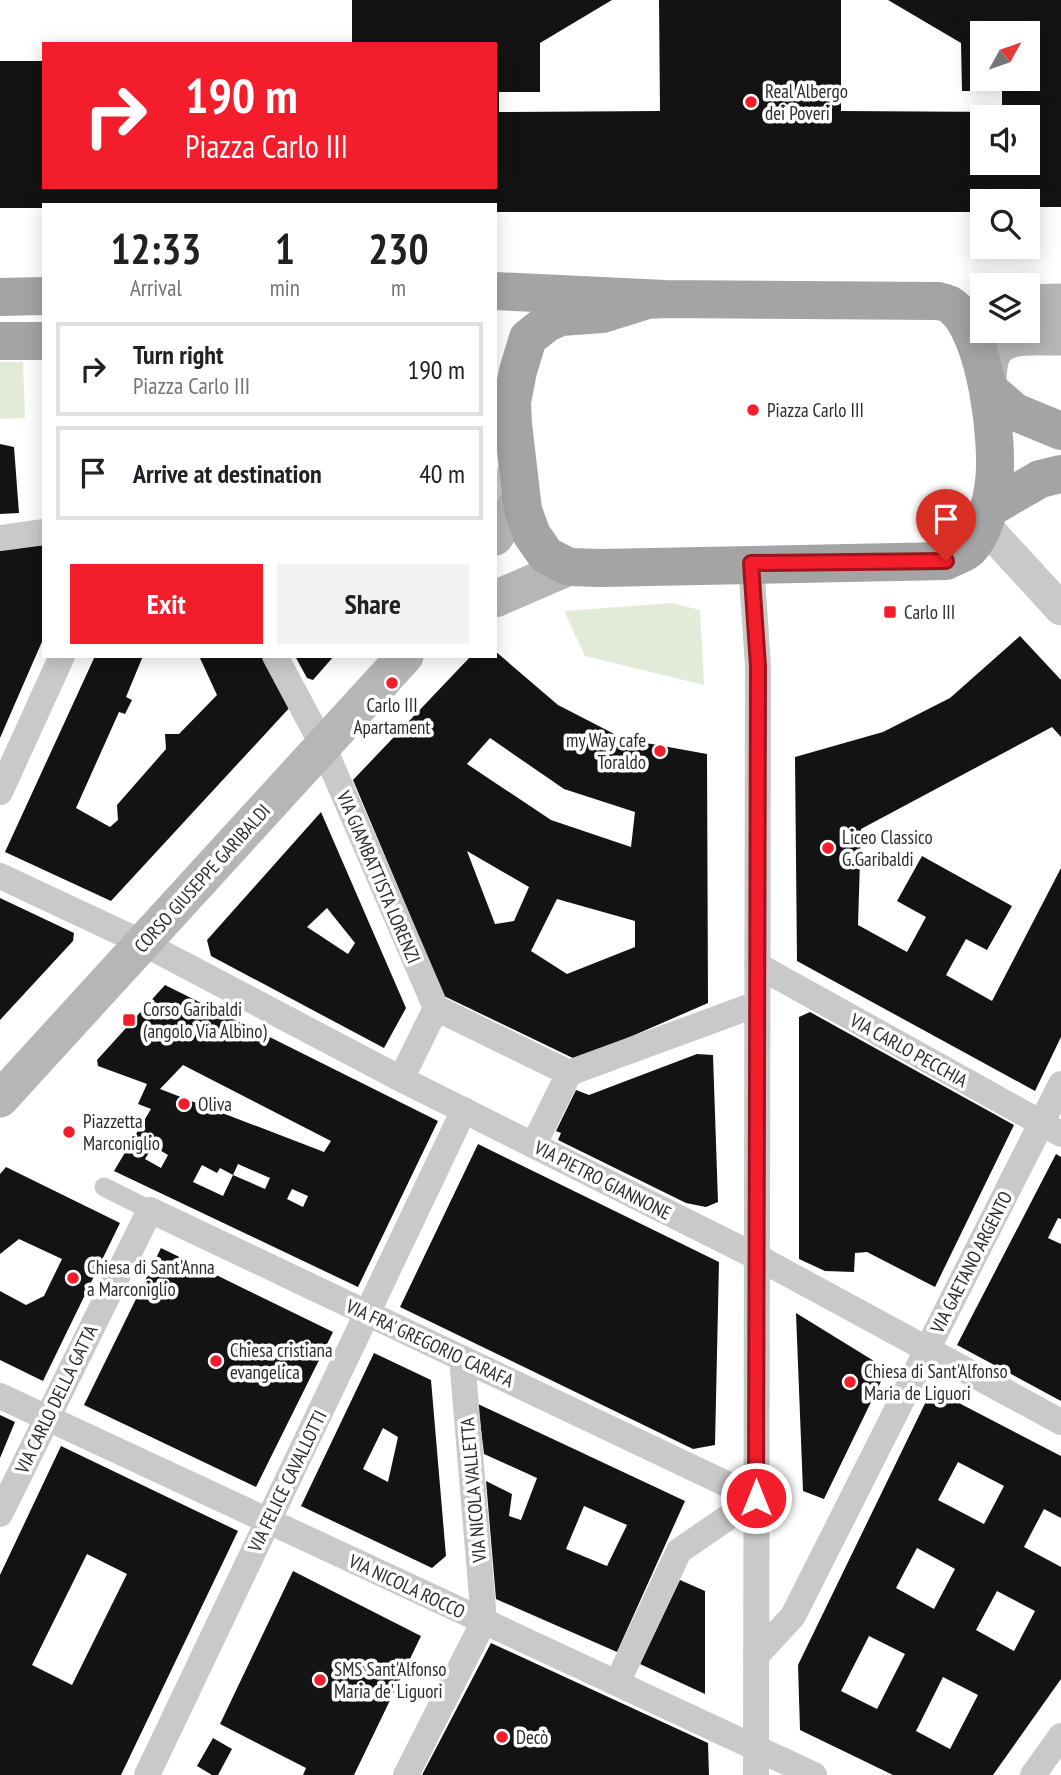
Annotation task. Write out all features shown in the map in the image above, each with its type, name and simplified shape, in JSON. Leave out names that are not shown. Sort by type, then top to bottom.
[{"type":"main road","points":[[497,291],[665,299],[939,301],[967,304],[966,320],[984,369],[988,389],[994,442],[994,480],[986,517],[969,550],[946,561],[569,567],[497,598]]},
{"type":"main road","points":[[0,297],[42,296]]},
{"type":"main road","points":[[497,531],[508,497],[516,454],[512,402],[517,370],[528,338],[547,323],[561,317],[602,314],[647,300],[665,299]]},
{"type":"main road","points":[[1040,303],[1061,302]]},
{"type":"main road","points":[[988,389],[989,361],[1002,342],[1014,338],[1061,337]]},
{"type":"main road","points":[[0,341],[42,341]]},
{"type":"main road","points":[[988,389],[1015,412],[1061,431]]},
{"type":"main road","points":[[497,419],[516,454]]},
{"type":"main road","points":[[986,517],[1040,479],[1061,474]]},
{"type":"main road","points":[[508,497],[531,536],[546,555],[569,567]]},
{"type":"main road","name":"CORSO GIUSEPPE GARIBALDI","points":[[0,1099],[403,658]]},
{"type":"street","points":[[986,517],[1061,610]]},
{"type":"street","points":[[0,538],[42,532]]},
{"type":"street","points":[[751,563],[758,666],[756,1775]]},
{"type":"street","points":[[0,792],[61,658]]},
{"type":"street","name":"VIA GIAMBATTISTA LORENZI","points":[[276,658],[323,746],[436,1008]]},
{"type":"street","name":"VIA PIETRO GIANNONE","points":[[0,876],[143,943],[401,1079],[757,1257],[1061,1422]]},
{"type":"street","name":"VIA CARLO PECCHIA","points":[[757,965],[1051,1129]]},
{"type":"street","points":[[534,1144],[569,1073],[757,1004]]},
{"type":"street","points":[[401,1079],[436,1008],[569,1073]]},
{"type":"street","name":"VIA GAETANO ARGENTO","points":[[756,1656],[793,1616],[927,1349],[1051,1129],[1061,1084]]},
{"type":"street","name":"VIA FELICE CAVALLOTTI","points":[[146,1775],[464,1110]]},
{"type":"street","name":"VIA FRA' GREGORIO CARAFA","points":[[104,1187],[756,1498]]},
{"type":"street","name":"VIA CARLO DELLA GATTA","points":[[0,1514],[150,1210]]},
{"type":"street","name":"VIA NICOLA VALLETTA","points":[[462,1358],[484,1621]]},
{"type":"street","name":"VIA NICOLA ROCCO","points":[[0,1396],[814,1775]]},
{"type":"street","points":[[617,1683],[679,1551],[756,1498]]},
{"type":"street","points":[[406,1775],[484,1621]]},
{"type":"street","points":[[1033,1775],[1061,1736]]},
{"type":"green space","points":[[0,362],[23,362],[25,418],[0,419]]},
{"type":"green space","points":[[672,603],[700,610],[704,685],[585,656],[564,611]]},
{"type":"building","name":"Real Albergo dei Poveri","points":[[352,0],[612,0],[540,43],[540,92],[499,92],[499,112],[660,111],[659,0],[841,0],[841,111],[970,112],[970,175],[1040,175],[1040,105],[1002,105],[1002,91],[1040,91],[1040,21],[970,21],[970,91],[962,91],[961,43],[888,0],[1061,0],[1061,207],[1040,207],[1040,189],[970,189],[970,212],[497,212],[497,203],[42,203],[42,208],[0,208],[0,61],[42,61],[42,189],[497,189],[497,42],[352,42]]},
{"type":"building","points":[[0,444],[14,447],[19,513],[0,514]]},
{"type":"building","points":[[42,545],[42,642],[0,738],[0,550]]},
{"type":"building","name":"Liceo Classico G.Garibaldi","points":[[1020,636],[1061,680],[1061,737],[1052,727],[861,829],[858,925],[907,952],[926,917],[897,901],[922,856],[1012,906],[987,950],[966,939],[946,975],[992,1001],[1061,868],[1061,1037],[1035,1091],[797,961],[795,757],[883,732],[950,698]]},
{"type":"building","points":[[497,653],[558,705],[624,739],[707,754],[708,1003],[577,1060],[444,996],[353,780],[469,658],[497,658]],"holes":[[[490,738],[564,789],[635,812],[631,847],[551,820],[467,764]],[[467,851],[529,887],[514,921],[495,924]],[[557,899],[635,921],[635,947],[567,974],[531,951]]]},
{"type":"building","points":[[94,658],[142,658],[126,697],[132,700],[125,714],[119,712],[76,808],[110,827],[118,820],[117,805],[166,749],[165,734],[179,734],[217,695],[200,658],[269,658],[292,705],[111,901],[5,852]]},
{"type":"building","points":[[296,658],[332,658],[313,680],[307,678]]},
{"type":"building","points":[[321,812],[406,1008],[384,1048],[211,956],[207,940]],"holes":[[[327,908],[355,943],[348,954],[307,927]]]},
{"type":"building","points":[[0,898],[74,933],[73,941],[0,1020]]},
{"type":"building","points":[[165,985],[438,1121],[358,1287],[114,1171],[151,1109],[138,1104],[147,1084],[98,1066],[97,1060]],"holes":[[[183,1065],[331,1141],[324,1152],[160,1089]],[[153,1146],[168,1155],[161,1168],[145,1159]],[[238,1164],[270,1178],[265,1189],[233,1175]],[[202,1165],[217,1173],[220,1168],[233,1175],[223,1196],[193,1182]],[[292,1189],[308,1196],[303,1207],[287,1199]]]},
{"type":"building","points":[[810,1012],[1014,1125],[935,1287],[867,1252],[855,1253],[854,1272],[825,1271],[799,1259],[799,1017]]},
{"type":"building","points":[[697,1054],[713,1055],[718,1202],[706,1207],[686,1203],[558,1140],[561,1133],[556,1131],[576,1090],[589,1095]]},
{"type":"building","points":[[478,1144],[719,1262],[715,1445],[693,1449],[400,1307]]},
{"type":"building","points":[[1056,1154],[1061,1157],[1061,1219],[1058,1218],[1048,1238],[1061,1244],[1061,1401],[957,1345]]},
{"type":"building","points":[[6,1167],[120,1223],[43,1381],[0,1360],[0,1291],[26,1305],[44,1296],[62,1259],[19,1239],[0,1254],[0,1174]]},
{"type":"building","points":[[161,1248],[333,1332],[256,1487],[84,1405]]},
{"type":"building","points":[[796,1313],[887,1369],[824,1499],[803,1491]]},
{"type":"building","points":[[374,1353],[431,1380],[446,1556],[432,1568],[301,1506]],"holes":[[[383,1428],[398,1437],[388,1482],[363,1469]]]},
{"type":"building","points":[[932,1389],[1061,1456],[1061,1518],[1044,1509],[1024,1547],[1061,1567],[1061,1679],[993,1775],[893,1775],[800,1730],[798,1665]],"holes":[[[958,1462],[1004,1486],[984,1524],[938,1500]],[[917,1548],[955,1569],[934,1609],[896,1588]],[[997,1591],[1035,1611],[1014,1651],[976,1630]],[[869,1636],[905,1654],[877,1709],[841,1691]],[[943,1677],[978,1695],[950,1749],[916,1731]]]},
{"type":"building","points":[[478,1404],[685,1501],[617,1652],[496,1599],[486,1481],[512,1494],[509,1516],[521,1520],[537,1478],[484,1454]],"holes":[[[584,1506],[627,1525],[607,1566],[566,1549]]]},
{"type":"building","points":[[0,1415],[15,1422],[0,1458]]},
{"type":"building","points":[[61,1446],[238,1531],[121,1775],[0,1775],[0,1575]],"holes":[[[87,1554],[127,1574],[72,1685],[32,1665]]]},
{"type":"building","name":"SMS Sant'Alfonso Maria de' Liguori","points":[[293,1571],[421,1636],[354,1775],[303,1775],[306,1768],[220,1724]]},
{"type":"building","points":[[680,1580],[705,1591],[705,1694],[640,1664]]},
{"type":"building","points":[[491,1643],[708,1743],[709,1775],[422,1775]]},
{"type":"building","points":[[213,1738],[232,1749],[218,1775],[212,1775],[197,1766]]},
{"type":"place","name":"Real Albergo dei Poveri","points":[[751,102]]},
{"type":"place","name":"Piazza Carlo III","points":[[753,410]]},
{"type":"place","name":"Carlo III","points":[[890,612]]},
{"type":"place","name":"Carlo III Apartament","points":[[392,683]]},
{"type":"place","name":"my Way cafe Toraldo","points":[[660,751]]},
{"type":"place","name":"Liceo Classico G.Garibaldi","points":[[828,848]]},
{"type":"place","name":"Corso Garibaldi (angolo Via Albino)","points":[[129,1020]]},
{"type":"place","name":"Oliva","points":[[184,1104]]},
{"type":"place","name":"Piazzetta Marconiglio","points":[[69,1132]]},
{"type":"place","name":"Chiesa di Sant'Anna a Marconiglio","points":[[73,1278]]},
{"type":"place","name":"Chiesa cristiana evangelica","points":[[216,1361]]},
{"type":"place","name":"Chiesa di Sant'Alfonso Maria de Liguori","points":[[850,1382]]},
{"type":"place","name":"SMS Sant'Alfonso Maria de' Liguori","points":[[320,1680]]},
{"type":"place","name":"Decò","points":[[502,1737]]},
{"type":"route","points":[[756,1498],[758,666],[751,563],[946,561]]}]
